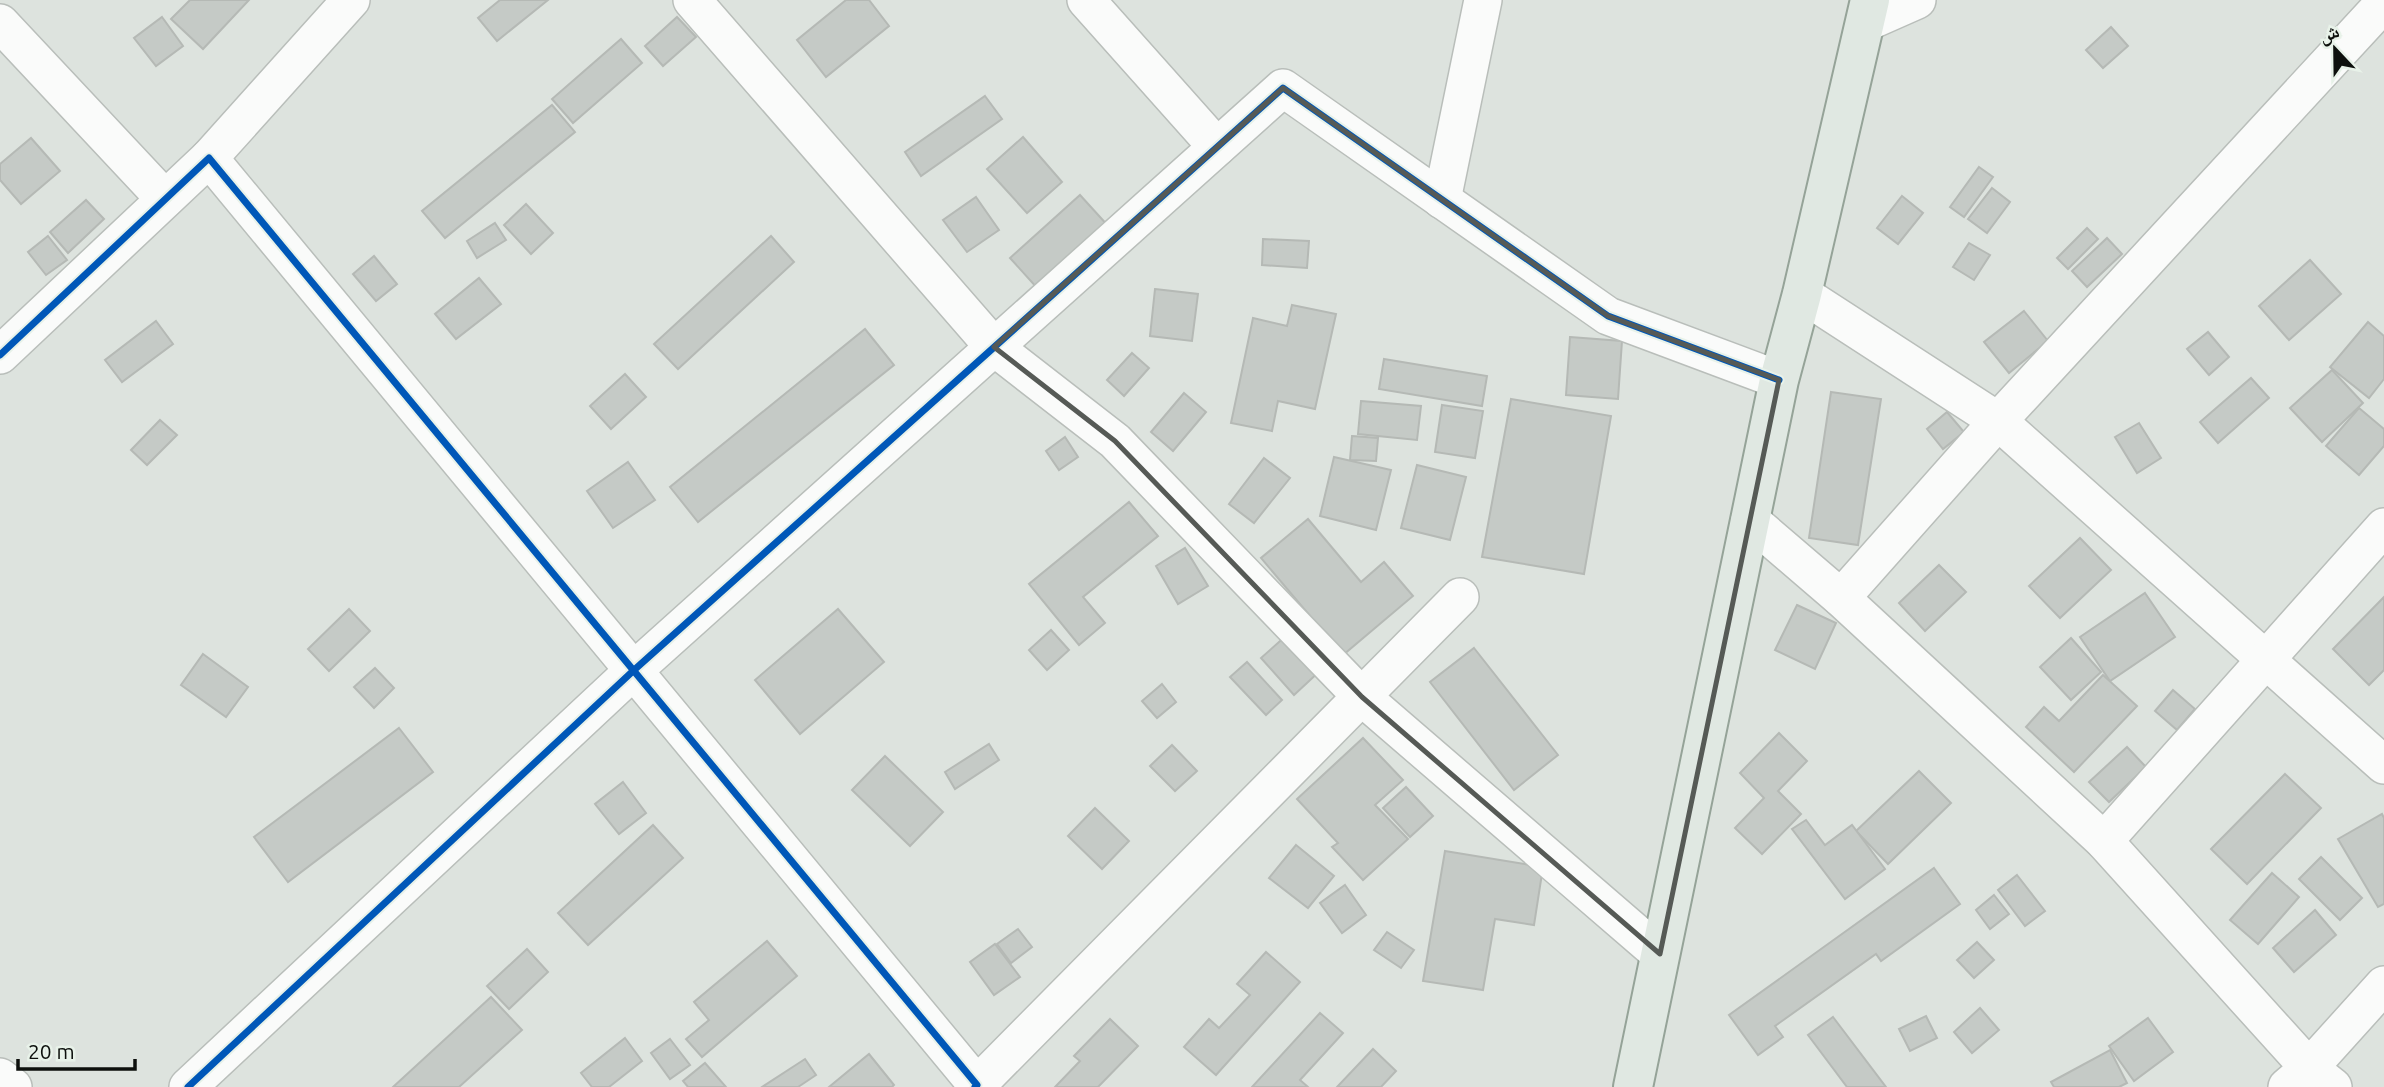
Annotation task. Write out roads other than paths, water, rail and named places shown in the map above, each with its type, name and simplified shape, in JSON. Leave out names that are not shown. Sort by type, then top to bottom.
[{"type":"main road","points":[[1633,1087],[1779,380],[1802,294],[1868,12]]},
{"type":"street","points":[[0,355],[209,158],[351,0]]},
{"type":"street","points":[[692,0],[994,346],[1115,441],[1362,697],[1660,954]]},
{"type":"street","points":[[1086,0],[1217,147]]},
{"type":"street","points":[[1442,200],[1483,0]]},
{"type":"street","points":[[1868,12],[1917,0]]},
{"type":"street","points":[[1841,598],[1998,421],[2384,3]]},
{"type":"street","points":[[0,23],[165,199]]},
{"type":"street","points":[[188,1087],[633,671],[1283,88],[1608,316],[1779,380]]},
{"type":"street","points":[[209,158],[976,1086],[1460,597]]},
{"type":"street","points":[[1802,294],[1998,421],[2384,765]]},
{"type":"street","points":[[1749,520],[1841,598],[2104,841],[2310,1081],[2384,985]]},
{"type":"street","points":[[2104,841],[2384,527]]},
{"type":"street","points":[[0,1076],[13,1087]]}]
